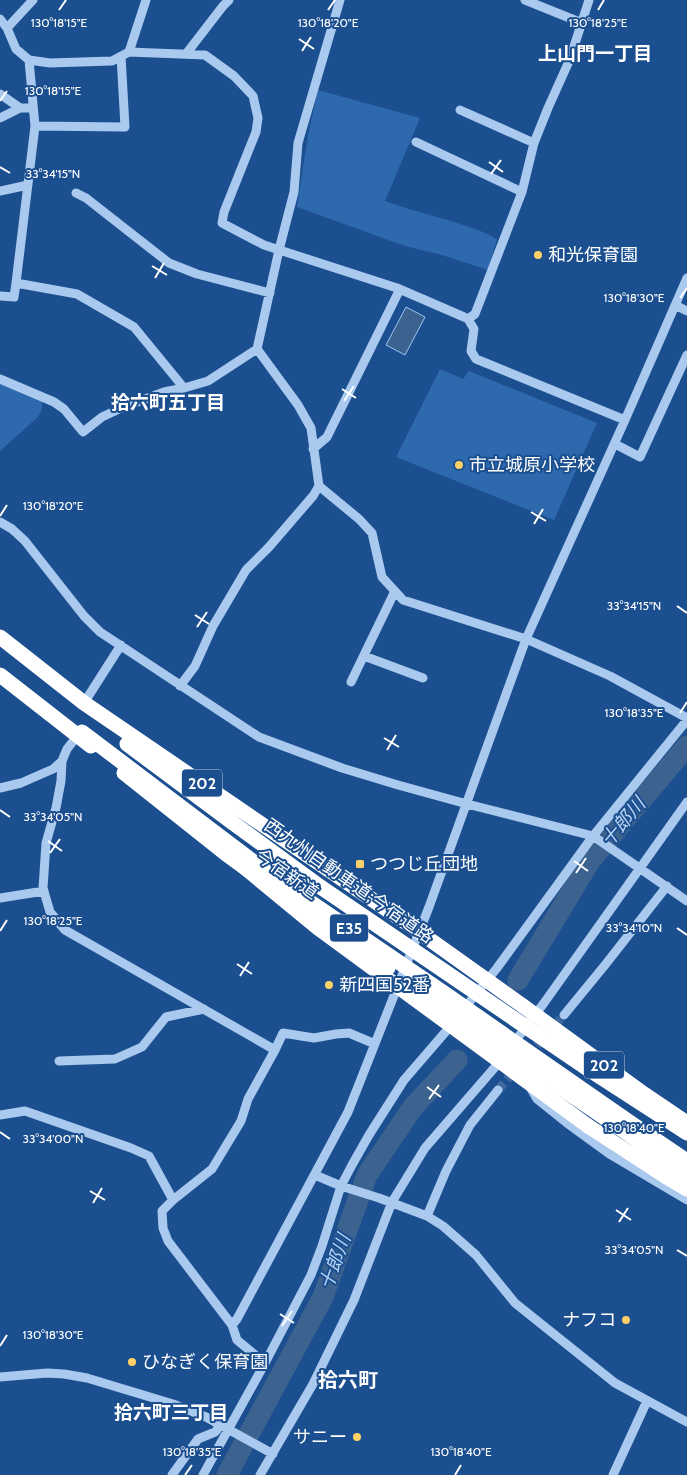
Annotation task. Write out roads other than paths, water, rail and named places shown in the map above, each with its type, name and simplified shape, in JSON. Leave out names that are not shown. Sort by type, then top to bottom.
[{"type":"highway","name":"今宿新道","points":[[0,636],[84,703],[408,924],[687,1123]]},
{"type":"highway","name":"西九州自動車道;今宿道路","points":[[0,645],[163,772],[322,888],[588,1069],[687,1133]]},
{"type":"highway","name":"E35","points":[[0,668],[80,734],[276,878],[687,1161]]},
{"type":"highway","name":"今宿新道","points":[[0,675],[80,734],[226,854],[502,1048],[687,1174]]},
{"type":"highway","points":[[80,734],[318,928],[588,1126],[687,1189]]},
{"type":"highway","points":[[622,1117],[687,1168]]},
{"type":"street","points":[[7,28],[32,0]]},
{"type":"street","points":[[35,126],[125,127],[125,54],[146,0]]},
{"type":"street","points":[[186,54],[229,0]]},
{"type":"street","points":[[0,379],[54,402],[64,409],[83,432],[102,416],[119,409],[164,392],[208,381],[258,349],[279,250],[294,192],[298,143],[340,0]]},
{"type":"street","points":[[525,0],[582,23]]},
{"type":"street","points":[[468,319],[475,314],[522,192],[534,143],[570,59],[589,0]]},
{"type":"street","points":[[0,19],[7,28],[16,49],[28,60],[50,63],[112,62],[125,54],[205,55],[234,76],[253,96],[258,118],[256,132],[224,212],[222,223],[264,245],[400,290],[468,319],[474,329],[471,351],[476,359],[625,420]]},
{"type":"street","points":[[0,296],[14,297],[35,126],[28,60]]},
{"type":"street","points":[[0,94],[20,108]]},
{"type":"street","points":[[0,118],[20,108],[33,108]]},
{"type":"street","points":[[460,110],[534,143]]},
{"type":"street","points":[[416,142],[522,192]]},
{"type":"street","points":[[0,191],[28,185]]},
{"type":"street","points":[[76,193],[86,198],[169,263],[197,274],[270,293]]},
{"type":"street","points":[[232,1325],[237,1319],[348,1112],[429,907],[526,638],[615,444],[687,278]]},
{"type":"street","points":[[16,283],[77,294],[134,327],[184,388]]},
{"type":"street","points":[[313,449],[327,437],[400,290]]},
{"type":"street","points":[[675,305],[687,311]]},
{"type":"street","points":[[180,686],[195,666],[213,626],[246,570],[269,547],[313,496],[319,486],[311,428],[298,404],[258,349]]},
{"type":"street","points":[[615,444],[640,457],[687,355]]},
{"type":"street","points":[[203,1475],[225,1427],[265,1363],[311,1275],[341,1186],[369,1135],[404,1080],[436,1045],[497,968],[594,837],[687,719],[610,676],[526,638],[403,600],[382,577],[372,533],[359,519],[319,486]]},
{"type":"street","points":[[0,522],[25,540],[84,616],[100,632],[259,737],[342,768],[467,804],[594,837],[667,886],[687,902]]},
{"type":"street","points":[[351,682],[395,591]]},
{"type":"street","points":[[84,703],[121,645]]},
{"type":"street","points":[[364,656],[423,678]]},
{"type":"street","points":[[0,788],[53,770],[62,761],[68,749],[80,734]]},
{"type":"street","points":[[62,761],[59,790],[46,843],[43,888],[50,912],[65,930],[275,1050]]},
{"type":"street","points":[[260,1475],[313,1384],[354,1300],[392,1202],[425,1148],[639,869],[687,802]]},
{"type":"street","points":[[564,1015],[667,886]]},
{"type":"street","points":[[0,898],[44,891]]},
{"type":"street","points":[[59,1061],[115,1059],[142,1047],[166,1017],[204,1009]]},
{"type":"street","points":[[265,1363],[237,1340],[232,1325],[168,1241],[163,1228],[162,1211],[212,1169],[241,1121],[248,1099],[283,1033],[314,1038],[349,1033],[375,1044]]},
{"type":"street","points":[[502,1048],[538,1099],[567,1123],[611,1155],[687,1200]]},
{"type":"street","points":[[427,1216],[446,1171],[470,1125],[498,1090]]},
{"type":"street","points":[[0,1115],[25,1111],[149,1156],[173,1200]]},
{"type":"street","points":[[315,1175],[341,1186],[392,1202],[427,1216],[443,1226],[476,1255],[515,1303],[615,1383],[687,1422]]},
{"type":"street","points":[[0,1377],[47,1373],[87,1378],[173,1404],[206,1417],[273,1454]]},
{"type":"street","points":[[613,1475],[647,1400]]},
{"type":"street","points":[[172,1475],[198,1439],[225,1427]]},
{"type":"waterway","name":"十郎川","points":[[518,980],[590,861],[687,746]]},
{"type":"waterway","name":"十郎川","points":[[227,1475],[323,1297],[367,1175],[413,1107],[457,1060]]},
{"type":"tunnel","points":[[528,1056],[564,1015]]},
{"type":"tunnel","points":[[498,1090],[516,1069]]},
{"type":"place","name":"和光保育園","points":[[538,255]]},
{"type":"place","name":"市立城原小学校","points":[[459,465]]},
{"type":"place","name":"つつじ丘団地","points":[[360,864]]},
{"type":"place","name":"新四国52番","points":[[329,985]]},
{"type":"place","name":"ナフコ","points":[[626,1320]]},
{"type":"place","name":"ひなぎく保育園","points":[[132,1362]]},
{"type":"place","name":"サニー","points":[[357,1437]]},
{"type":"district","name":"上山門一丁目","points":[[595,53]]},
{"type":"district","name":"拾六町五丁目","points":[[168,402]]},
{"type":"district","name":"拾六町","points":[[348,1380]]},
{"type":"district","name":"拾六町三丁目","points":[[171,1412]]}]
